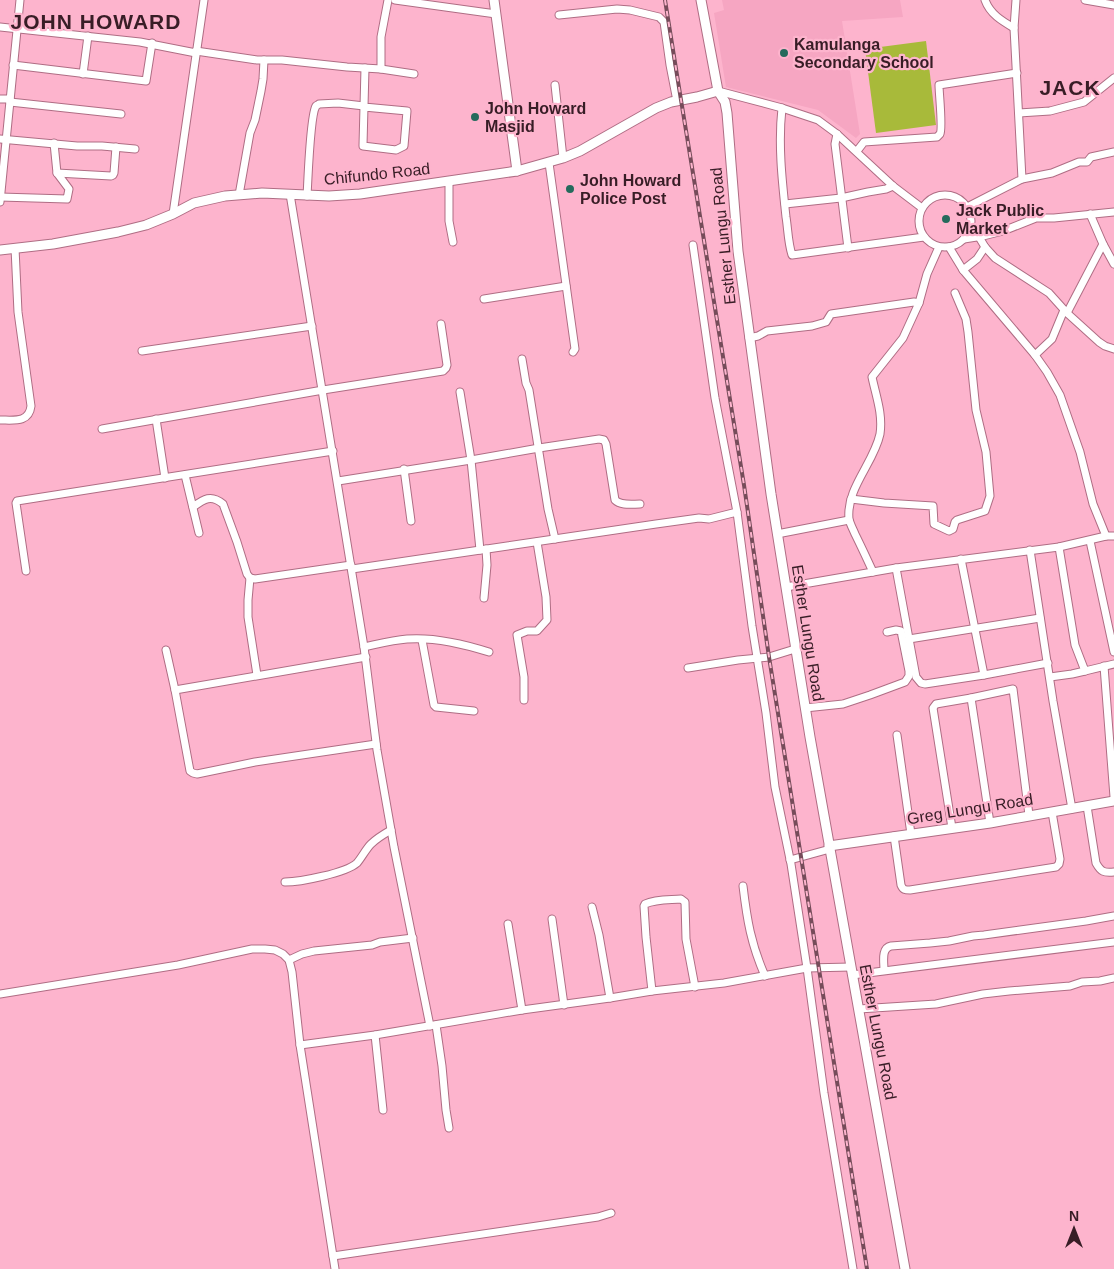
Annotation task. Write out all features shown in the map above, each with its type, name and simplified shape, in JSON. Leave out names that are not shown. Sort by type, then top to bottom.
[{"type":"street","points":[[0,202],[3,139],[10,100],[20,0]]},
{"type":"street","points":[[174,214],[204,0]]},
{"type":"street","points":[[381,69],[381,37],[388,0]]},
{"type":"street","points":[[395,0],[422,2],[496,14]]},
{"type":"street","points":[[494,0],[517,171]]},
{"type":"street","name":"Esther Lungu Road","points":[[701,0],[718,91],[727,112],[738,251],[749,338],[795,649],[851,971],[906,1269]]},
{"type":"street","points":[[984,0],[991,11],[1014,28]]},
{"type":"street","points":[[989,0],[991,11]]},
{"type":"street","points":[[1016,0],[1014,28],[1022,179]]},
{"type":"street","points":[[1085,0],[1114,5]]},
{"type":"street","points":[[559,14],[617,9],[659,17],[664,22],[677,100]]},
{"type":"street","points":[[0,27],[152,43],[196,52],[264,60],[381,69],[414,74]]},
{"type":"street","points":[[83,74],[88,36]]},
{"type":"street","points":[[13,65],[146,81],[152,43]]},
{"type":"street","points":[[239,195],[250,133],[255,120],[261,91],[264,60]]},
{"type":"street","points":[[308,196],[312,129],[317,105],[338,103],[364,107],[408,111],[404,146],[396,150],[363,146],[364,107],[365,68]]},
{"type":"street","points":[[857,151],[864,142],[939,136],[941,118],[939,85],[1017,73]]},
{"type":"street","points":[[1019,113],[1050,111],[1084,102],[1114,78]]},
{"type":"street","points":[[555,85],[564,158]]},
{"type":"street","points":[[718,91],[818,120],[857,151],[893,186],[922,208]]},
{"type":"street","name":"Chifundo Road","points":[[0,250],[53,244],[118,232],[146,225],[174,214],[194,203],[225,196],[290,194],[328,196],[360,194],[517,171],[549,163],[580,151],[656,108],[677,100],[718,91]]},
{"type":"street","points":[[0,99],[121,114]]},
{"type":"street","points":[[782,108],[780,152],[792,256],[924,237]]},
{"type":"street","points":[[837,134],[836,144],[841,198],[848,248]]},
{"type":"street","points":[[3,139],[135,149]]},
{"type":"street","points":[[0,197],[67,199],[69,189],[58,173],[54,143]]},
{"type":"street","points":[[58,173],[111,176],[113,175],[116,147]]},
{"type":"street","points":[[967,206],[1022,179],[1052,173],[1079,162],[1087,162],[1091,157],[1114,152]]},
{"type":"street","points":[[549,163],[575,349],[573,352]]},
{"type":"street","points":[[449,181],[450,221],[453,242]]},
{"type":"street","points":[[785,204],[841,198],[893,186]]},
{"type":"street","points":[[290,194],[352,567],[366,657],[376,744],[413,938],[444,1077],[449,1128]]},
{"type":"street","points":[[943,195],[958,198],[967,206],[971,215],[972,222],[969,232],[964,239],[949,247],[940,247],[931,243],[924,237],[919,226],[922,208],[933,198],[943,195]]},
{"type":"street","points":[[964,239],[1003,231],[1036,218],[1114,212]]},
{"type":"street","points":[[1090,214],[1114,264]]},
{"type":"street","points":[[979,237],[995,258],[1049,293],[1099,342],[1114,350]]},
{"type":"street","points":[[1035,355],[1052,339],[1103,244]]},
{"type":"street","points":[[693,245],[715,398],[737,512],[776,796],[790,860],[824,1093],[853,1269]]},
{"type":"street","points":[[873,572],[849,520],[851,499],[877,445],[880,433],[879,405],[872,377],[903,338],[919,303],[927,274],[940,247]]},
{"type":"street","points":[[786,587],[896,568],[1058,547],[1110,536],[1093,504],[1080,452],[1060,395],[1035,355],[963,270],[949,247]]},
{"type":"street","points":[[963,270],[976,259],[985,247]]},
{"type":"street","points":[[0,420],[27,417],[31,406],[18,312],[16,248]]},
{"type":"street","points":[[484,299],[566,286]]},
{"type":"street","points":[[851,499],[933,506],[934,524],[949,531],[953,529],[956,520],[985,511],[990,496],[986,452],[976,410],[966,319],[955,293]]},
{"type":"street","points":[[749,338],[767,331],[812,326],[826,322],[831,314],[914,302],[919,303]]},
{"type":"street","points":[[102,429],[443,371],[447,365],[441,324]]},
{"type":"street","points":[[142,351],[312,326]]},
{"type":"street","points":[[522,359],[555,539]]},
{"type":"street","points":[[460,392],[483,550],[487,565],[484,598]]},
{"type":"street","points":[[156,420],[165,478]]},
{"type":"street","points":[[338,481],[599,439],[604,440],[606,444],[615,500],[621,504],[640,504]]},
{"type":"street","points":[[26,571],[16,503],[18,500],[333,451]]},
{"type":"street","points":[[404,469],[412,521]]},
{"type":"street","points":[[184,475],[199,533]]},
{"type":"street","points":[[192,507],[202,500],[213,498],[223,504],[250,578],[248,617],[257,675]]},
{"type":"street","points":[[250,578],[255,579],[483,550],[699,518],[709,519],[737,512]]},
{"type":"street","points":[[778,534],[849,520]]},
{"type":"street","points":[[1090,541],[1114,652]]},
{"type":"street","points":[[524,700],[524,677],[517,635],[527,631],[537,631],[548,620],[537,542]]},
{"type":"street","points":[[1058,547],[1076,645],[1085,671]]},
{"type":"street","points":[[1030,550],[1072,809]]},
{"type":"street","points":[[961,559],[984,675]]},
{"type":"street","points":[[896,568],[916,678],[921,683],[984,675],[1048,663]]},
{"type":"street","points":[[909,639],[1040,618]]},
{"type":"street","points":[[805,708],[843,704],[904,682],[909,671],[901,632],[896,630],[887,632]]},
{"type":"street","points":[[364,648],[405,639],[457,643],[489,652]]},
{"type":"street","points":[[422,640],[434,705],[436,707],[474,711]]},
{"type":"street","points":[[688,668],[769,656],[795,649]]},
{"type":"street","points":[[166,650],[176,690],[190,771],[192,773],[197,774],[264,761],[376,744]]},
{"type":"street","points":[[176,690],[366,657]]},
{"type":"street","points":[[1050,677],[1114,664]]},
{"type":"street","points":[[1104,666],[1111,720],[1114,796]]},
{"type":"street","points":[[952,828],[933,708],[936,704],[1013,689],[1029,815]]},
{"type":"street","points":[[971,698],[990,822]]},
{"type":"street","points":[[897,735],[911,834]]},
{"type":"street","name":"Greg Lungu Road","points":[[830,847],[1114,801]]},
{"type":"street","points":[[1087,806],[1096,863],[1103,873],[1114,872]]},
{"type":"street","points":[[894,836],[901,885],[905,890],[910,890],[1056,867],[1060,859],[1052,812]]},
{"type":"street","points":[[285,882],[326,875],[356,864],[371,844],[391,830]]},
{"type":"street","points":[[790,860],[830,847]]},
{"type":"street","points":[[743,886],[749,931],[765,976]]},
{"type":"street","points":[[652,992],[644,906],[647,902],[653,901],[681,899],[685,902],[686,939],[695,987]]},
{"type":"street","points":[[592,907],[610,998]]},
{"type":"street","points":[[884,970],[885,950],[891,946],[949,941],[1114,916]]},
{"type":"street","points":[[552,919],[564,1005]]},
{"type":"street","points":[[508,924],[522,1010]]},
{"type":"street","points":[[289,960],[314,951],[372,945],[380,942],[413,938]]},
{"type":"street","points":[[300,1045],[433,1026],[522,1010],[739,981],[807,968],[851,971],[884,970],[982,960],[1114,942]]},
{"type":"street","points":[[0,994],[178,965],[252,950],[275,950],[283,954],[289,960],[292,972],[300,1045],[335,1269]]},
{"type":"street","points":[[859,1010],[930,1004],[992,993],[1070,986],[1082,982],[1114,978]]},
{"type":"street","points":[[375,1035],[383,1110]]},
{"type":"street","points":[[333,1256],[611,1214]]},
{"type":"shaded area","name":"Kamulanga Secondary School","points":[[722,0],[900,0],[903,17],[842,21],[860,134],[856,138],[818,110],[726,87],[714,13],[724,10]]},
{"type":"green space","points":[[926,41],[936,125],[876,133],[865,49]]},
{"type":"railway","points":[[665,0],[744,485],[769,657],[867,1269]]},
{"type":"place","name":"Kamulanga Secondary School","points":[[784,53]]},
{"type":"place","name":"John Howard Masjid","points":[[475,117]]},
{"type":"place","name":"John Howard Police Post","points":[[570,189]]},
{"type":"place","name":"Jack Public Market","points":[[946,219]]},
{"type":"district","name":"JOHN HOWARD","points":[[96,21]]},
{"type":"district","name":"JACK","points":[[1070,87]]}]
